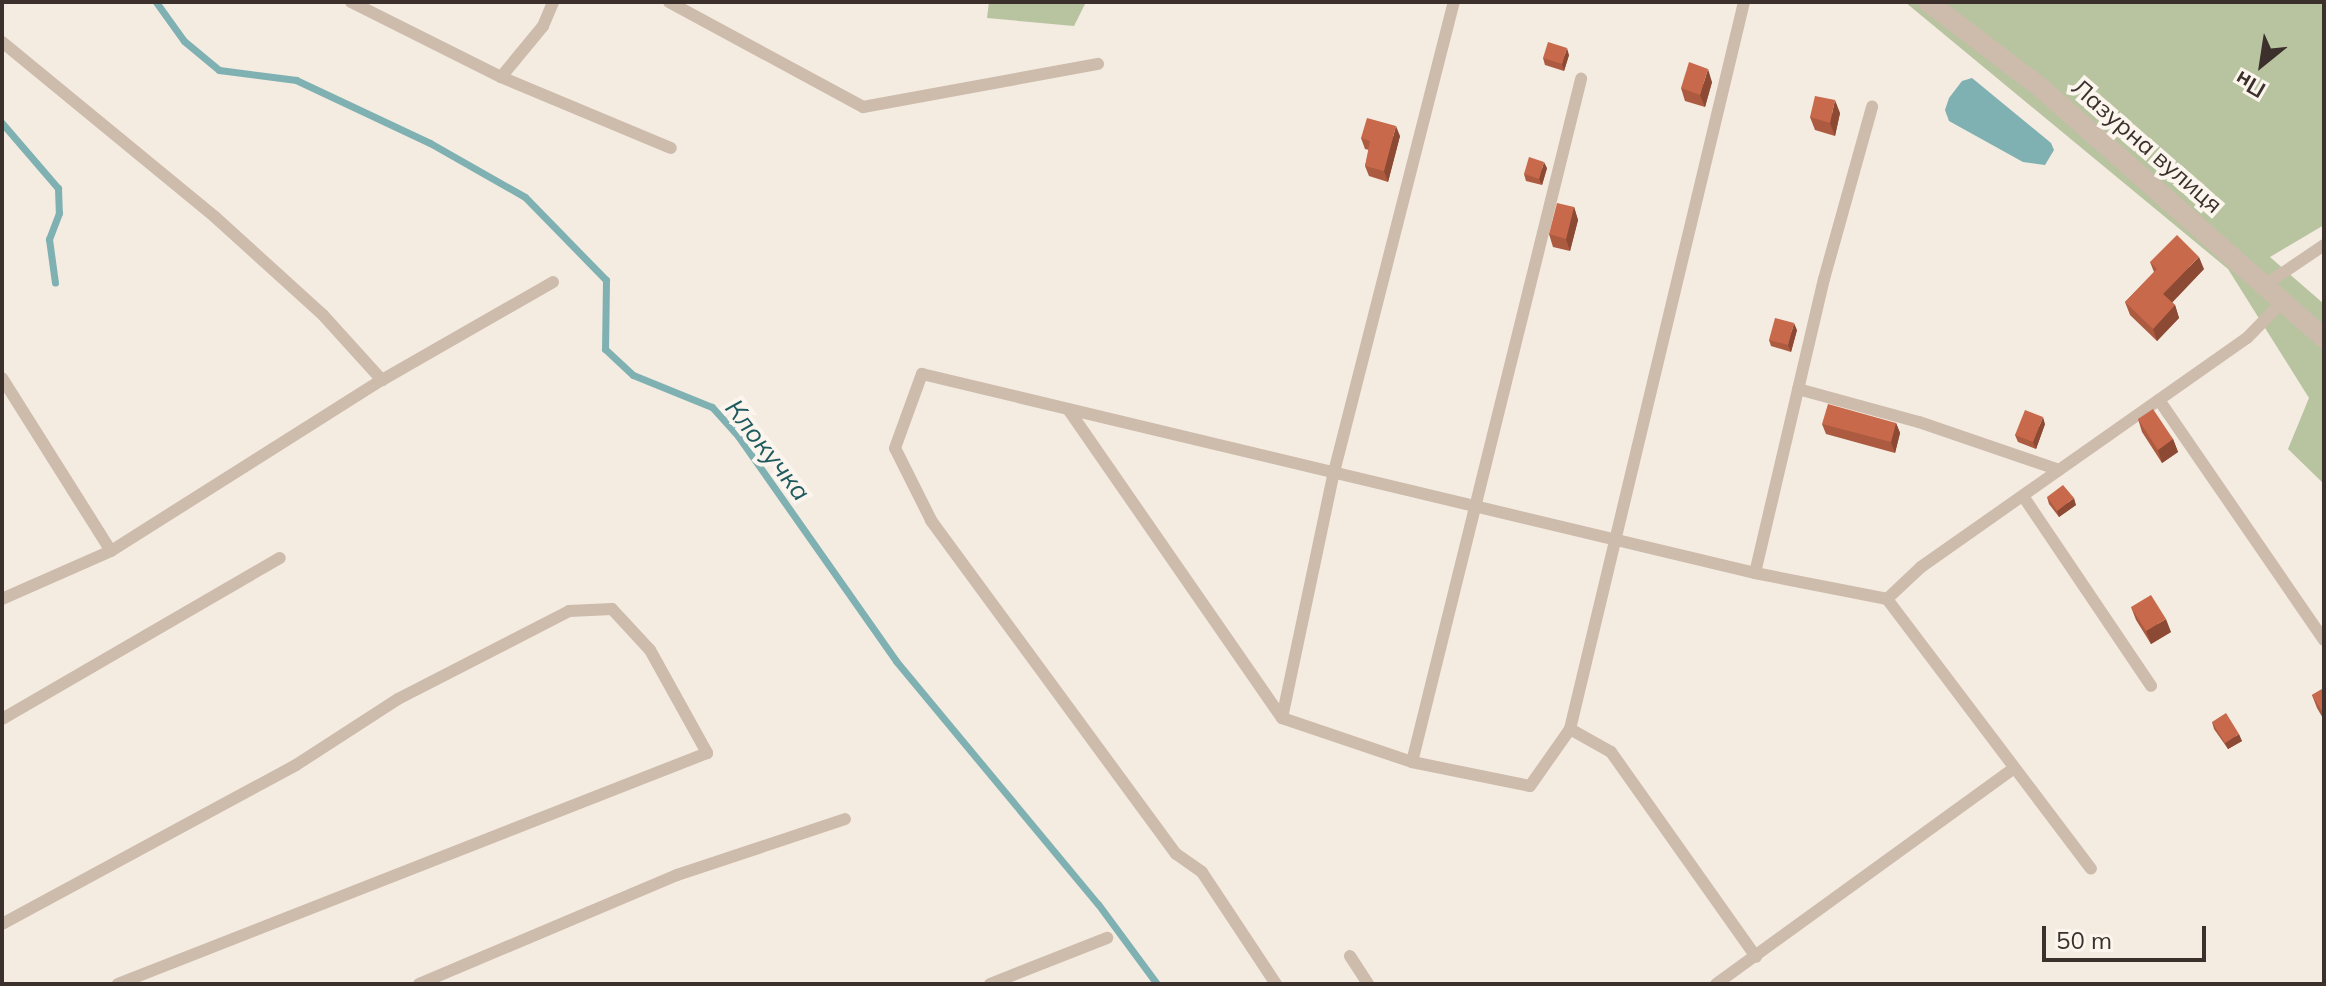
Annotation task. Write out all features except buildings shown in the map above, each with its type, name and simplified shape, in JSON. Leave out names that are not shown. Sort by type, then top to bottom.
[{"type":"street","name":"Лазурна вулиця","points":[[1928,2],[2040,87],[2324,338]]},
{"type":"lane","points":[[351,2],[501,77],[671,148]]},
{"type":"lane","points":[[501,77],[543,26],[553,2]]},
{"type":"lane","points":[[669,2],[863,107],[1098,64]]},
{"type":"lane","points":[[1282,718],[1334,472],[1454,2]]},
{"type":"lane","points":[[1068,409],[1282,718],[1412,762],[1530,786],[1570,729],[1619,540],[1660,343],[1744,2]]},
{"type":"lane","points":[[2,42],[215,217],[323,315],[382,380]]},
{"type":"lane","points":[[1412,762],[1473,505],[1581,79]]},
{"type":"lane","points":[[1755,573],[1798,389],[1872,107]]},
{"type":"lane","points":[[2265,285],[2324,245]]},
{"type":"lane","points":[[2,599],[111,551],[382,380],[553,282]]},
{"type":"lane","points":[[1887,599],[1921,567],[2247,338],[2283,301]]},
{"type":"lane","points":[[1276,984],[1202,872],[1176,854],[931,520],[895,448],[922,374],[1755,573],[1887,599],[2091,869]]},
{"type":"lane","points":[[2,378],[111,551]]},
{"type":"lane","points":[[1798,389],[1919,422],[2059,470]]},
{"type":"lane","points":[[2159,400],[2324,640]]},
{"type":"lane","points":[[2023,496],[2151,686]]},
{"type":"lane","points":[[2,719],[280,558]]},
{"type":"lane","points":[[2,924],[296,765],[398,699],[569,611],[612,609],[650,650],[707,753],[118,984]]},
{"type":"lane","points":[[1570,729],[1611,752],[1756,957]]},
{"type":"lane","points":[[1716,984],[2014,768]]},
{"type":"lane","points":[[419,984],[677,875],[845,819]]},
{"type":"lane","points":[[990,984],[1107,938]]},
{"type":"lane","points":[[1350,956],[1368,984]]},
{"type":"green space","points":[[989,2],[1086,2],[1074,26],[987,18]]},
{"type":"green space","points":[[1905,2],[2324,2],[2324,225],[2270,257],[2324,304],[2324,484],[2288,449],[2309,398],[2228,269]]},
{"type":"water","points":[[1972,78],[2051,143],[2054,150],[2045,165],[2023,162],[1949,121],[1945,110],[1949,98],[1962,81]]},
{"type":"waterway","name":"Клокучка","points":[[156,2],[184,41],[219,70],[296,80],[430,143],[525,197],[606,280],[605,349],[633,375],[712,407],[738,436],[896,661],[1098,904],[1157,984]]},
{"type":"waterway","points":[[2,123],[58,188],[59,213],[49,239],[55,283]]}]
